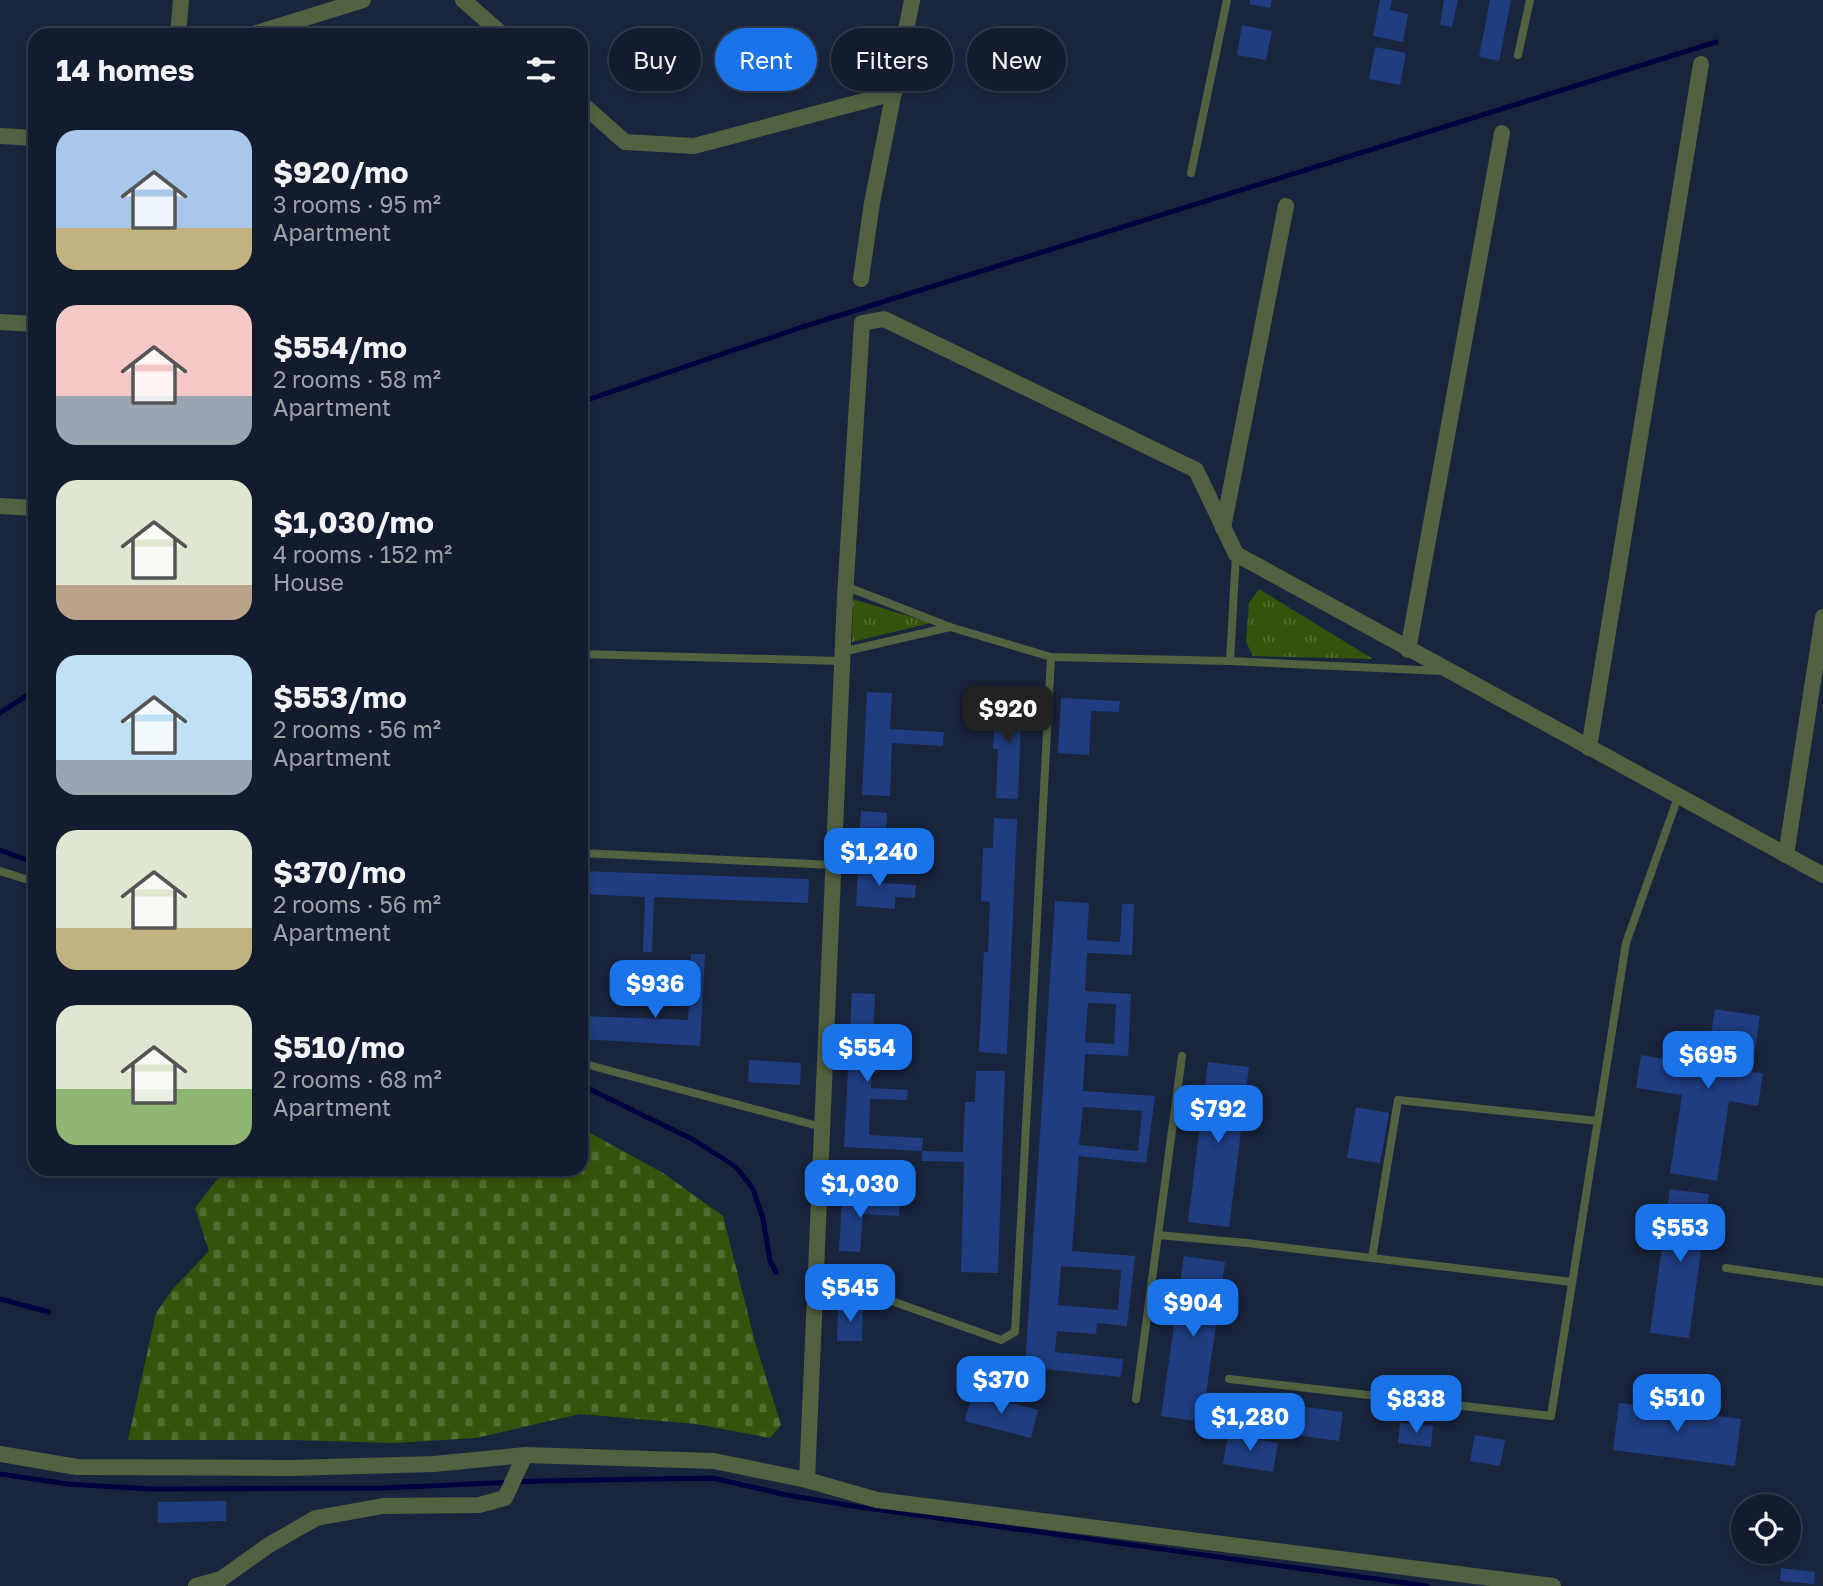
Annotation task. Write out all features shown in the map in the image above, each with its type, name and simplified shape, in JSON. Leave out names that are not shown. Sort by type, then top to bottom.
[{"type":"street","points":[[179,28],[181,0]]},
{"type":"street","points":[[273,28],[363,0]]},
{"type":"street","points":[[463,0],[495,28]]},
{"type":"street","points":[[861,279],[872,203],[912,0]]},
{"type":"street","points":[[1588,748],[1701,64]]},
{"type":"street","points":[[588,109],[625,142],[694,146],[894,93]]},
{"type":"street","points":[[1408,650],[1502,133]]},
{"type":"street","points":[[0,136],[28,138]]},
{"type":"street","points":[[1223,528],[1286,206]]},
{"type":"street","points":[[807,1480],[845,586],[862,323],[884,319],[1196,470],[1236,554],[1823,875]]},
{"type":"street","points":[[0,323],[28,324]]},
{"type":"street","points":[[0,506],[28,508]]},
{"type":"street","points":[[1786,855],[1823,617]]},
{"type":"street","points":[[0,1454],[77,1467],[289,1468],[434,1464],[525,1455],[714,1461],[807,1480],[877,1500],[1553,1586]]},
{"type":"street","points":[[195,1586],[222,1583],[270,1545],[316,1518],[383,1506],[479,1505],[505,1498],[525,1455]]},
{"type":"lane","points":[[1191,173],[1227,0]]},
{"type":"lane","points":[[1518,55],[1530,0]]},
{"type":"lane","points":[[1230,661],[1236,554]]},
{"type":"lane","points":[[845,586],[950,626],[1051,657],[1230,661],[1448,672]]},
{"type":"lane","points":[[588,654],[842,657],[950,626]]},
{"type":"lane","points":[[816,1274],[1001,1340],[1015,1332],[1051,657]]},
{"type":"lane","points":[[1229,1379],[1551,1416],[1626,943],[1678,797]]},
{"type":"lane","points":[[588,853],[833,865]]},
{"type":"lane","points":[[0,871],[28,880]]},
{"type":"lane","points":[[1136,1399],[1182,1056]]},
{"type":"lane","points":[[588,1065],[822,1128]]},
{"type":"lane","points":[[1373,1258],[1398,1100],[1598,1121]]},
{"type":"lane","points":[[1158,1235],[1572,1282]]},
{"type":"lane","points":[[1726,1268],[1823,1282]]},
{"type":"green space","points":[[1259,589],[1373,659],[1253,656],[1246,642],[1249,603]]},
{"type":"green space","points":[[853,599],[931,623],[852,642]]},
{"type":"green space","points":[[588,1132],[663,1173],[723,1216],[755,1342],[781,1425],[770,1438],[696,1424],[580,1414],[476,1438],[394,1443],[128,1440],[156,1313],[172,1290],[209,1251],[195,1208],[220,1176],[588,1176]]},
{"type":"building","points":[[1250,0],[1272,0],[1270,8],[1249,4]]},
{"type":"building","points":[[1380,0],[1392,0],[1390,10],[1408,14],[1403,42],[1373,36]]},
{"type":"building","points":[[1444,0],[1458,0],[1452,27],[1440,25]]},
{"type":"building","points":[[1490,0],[1511,0],[1499,61],[1479,57]]},
{"type":"building","points":[[1242,25],[1272,31],[1266,60],[1237,55]]},
{"type":"building","points":[[1375,47],[1406,53],[1400,85],[1369,79]]},
{"type":"building","points":[[867,692],[892,693],[890,729],[944,732],[943,746],[892,743],[890,796],[862,795]]},
{"type":"building","points":[[996,695],[1022,696],[1018,799],[996,798],[998,749],[993,749]]},
{"type":"building","points":[[1061,698],[1120,701],[1119,712],[1091,711],[1089,755],[1058,753]]},
{"type":"building","points":[[861,811],[887,813],[885,846],[859,844]]},
{"type":"building","points":[[994,818],[1017,819],[1007,1054],[979,1052],[984,952],[988,952],[990,902],[981,901],[983,848],[993,848]]},
{"type":"building","points":[[858,862],[881,864],[880,883],[916,885],[915,898],[895,897],[895,909],[856,906]]},
{"type":"building","points":[[588,871],[809,879],[808,903],[654,897],[652,952],[643,952],[645,897],[588,894]]},
{"type":"building","points":[[1055,901],[1089,903],[1087,940],[1120,942],[1122,904],[1134,904],[1132,955],[1087,953],[1085,991],[1131,994],[1128,1056],[1085,1054],[1083,1091],[1155,1096],[1146,1163],[1079,1156],[1072,1251],[1135,1256],[1127,1326],[1097,1323],[1096,1334],[1057,1331],[1055,1352],[1123,1359],[1121,1377],[1025,1367]],"holes":[[[1088,1003],[1116,1004],[1114,1044],[1085,1042]],[[1083,1107],[1142,1111],[1138,1151],[1079,1145]],[[1061,1266],[1121,1270],[1118,1310],[1058,1305]]]},
{"type":"building","points":[[691,954],[705,954],[700,1046],[588,1039],[588,1016],[688,1020]]},
{"type":"building","points":[[852,993],[875,994],[871,1088],[908,1090],[907,1100],[870,1099],[869,1135],[923,1138],[922,1151],[844,1147]]},
{"type":"building","points":[[1715,1009],[1760,1016],[1752,1072],[1763,1073],[1758,1106],[1729,1101],[1717,1181],[1670,1173],[1682,1095],[1636,1088],[1641,1055],[1706,1066]]},
{"type":"building","points":[[749,1060],[801,1063],[800,1085],[748,1082]]},
{"type":"building","points":[[1208,1062],[1249,1067],[1229,1227],[1188,1222]]},
{"type":"building","points":[[976,1071],[1005,1071],[998,1273],[961,1272],[964,1162],[922,1161],[922,1151],[963,1152],[965,1102],[975,1102]]},
{"type":"building","points":[[1356,1107],[1389,1113],[1380,1163],[1347,1158]]},
{"type":"building","points":[[1670,1189],[1709,1194],[1689,1338],[1650,1333]]},
{"type":"building","points":[[842,1199],[900,1203],[899,1216],[863,1214],[860,1252],[839,1251]]},
{"type":"building","points":[[1184,1256],[1225,1262],[1202,1422],[1161,1416]]},
{"type":"building","points":[[838,1306],[863,1307],[862,1341],[837,1341]]},
{"type":"building","points":[[972,1393],[1038,1410],[1031,1438],[965,1421]]},
{"type":"building","points":[[1619,1403],[1741,1419],[1735,1466],[1613,1450]]},
{"type":"building","points":[[1292,1405],[1343,1412],[1339,1441],[1289,1434]]},
{"type":"building","points":[[1400,1423],[1433,1426],[1431,1447],[1398,1443]]},
{"type":"building","points":[[1228,1434],[1278,1443],[1273,1472],[1223,1464]]},
{"type":"building","points":[[1475,1435],[1505,1440],[1500,1466],[1470,1461]]},
{"type":"building","points":[[226,1501],[226,1521],[158,1523],[158,1502]]},
{"type":"building","points":[[1781,1568],[1815,1572],[1814,1584],[1780,1581]]},
{"type":"waterway","points":[[588,400],[799,328],[1716,42]]},
{"type":"waterway","points":[[0,713],[28,695]]},
{"type":"waterway","points":[[0,850],[28,860]]},
{"type":"waterway","points":[[588,1088],[694,1140],[736,1167],[753,1189],[763,1219],[770,1261],[776,1272]]},
{"type":"waterway","points":[[0,1299],[49,1312]]},
{"type":"waterway","points":[[0,1474],[68,1484],[151,1489],[383,1488],[538,1481],[712,1478],[787,1495],[859,1507],[1427,1586]]}]
